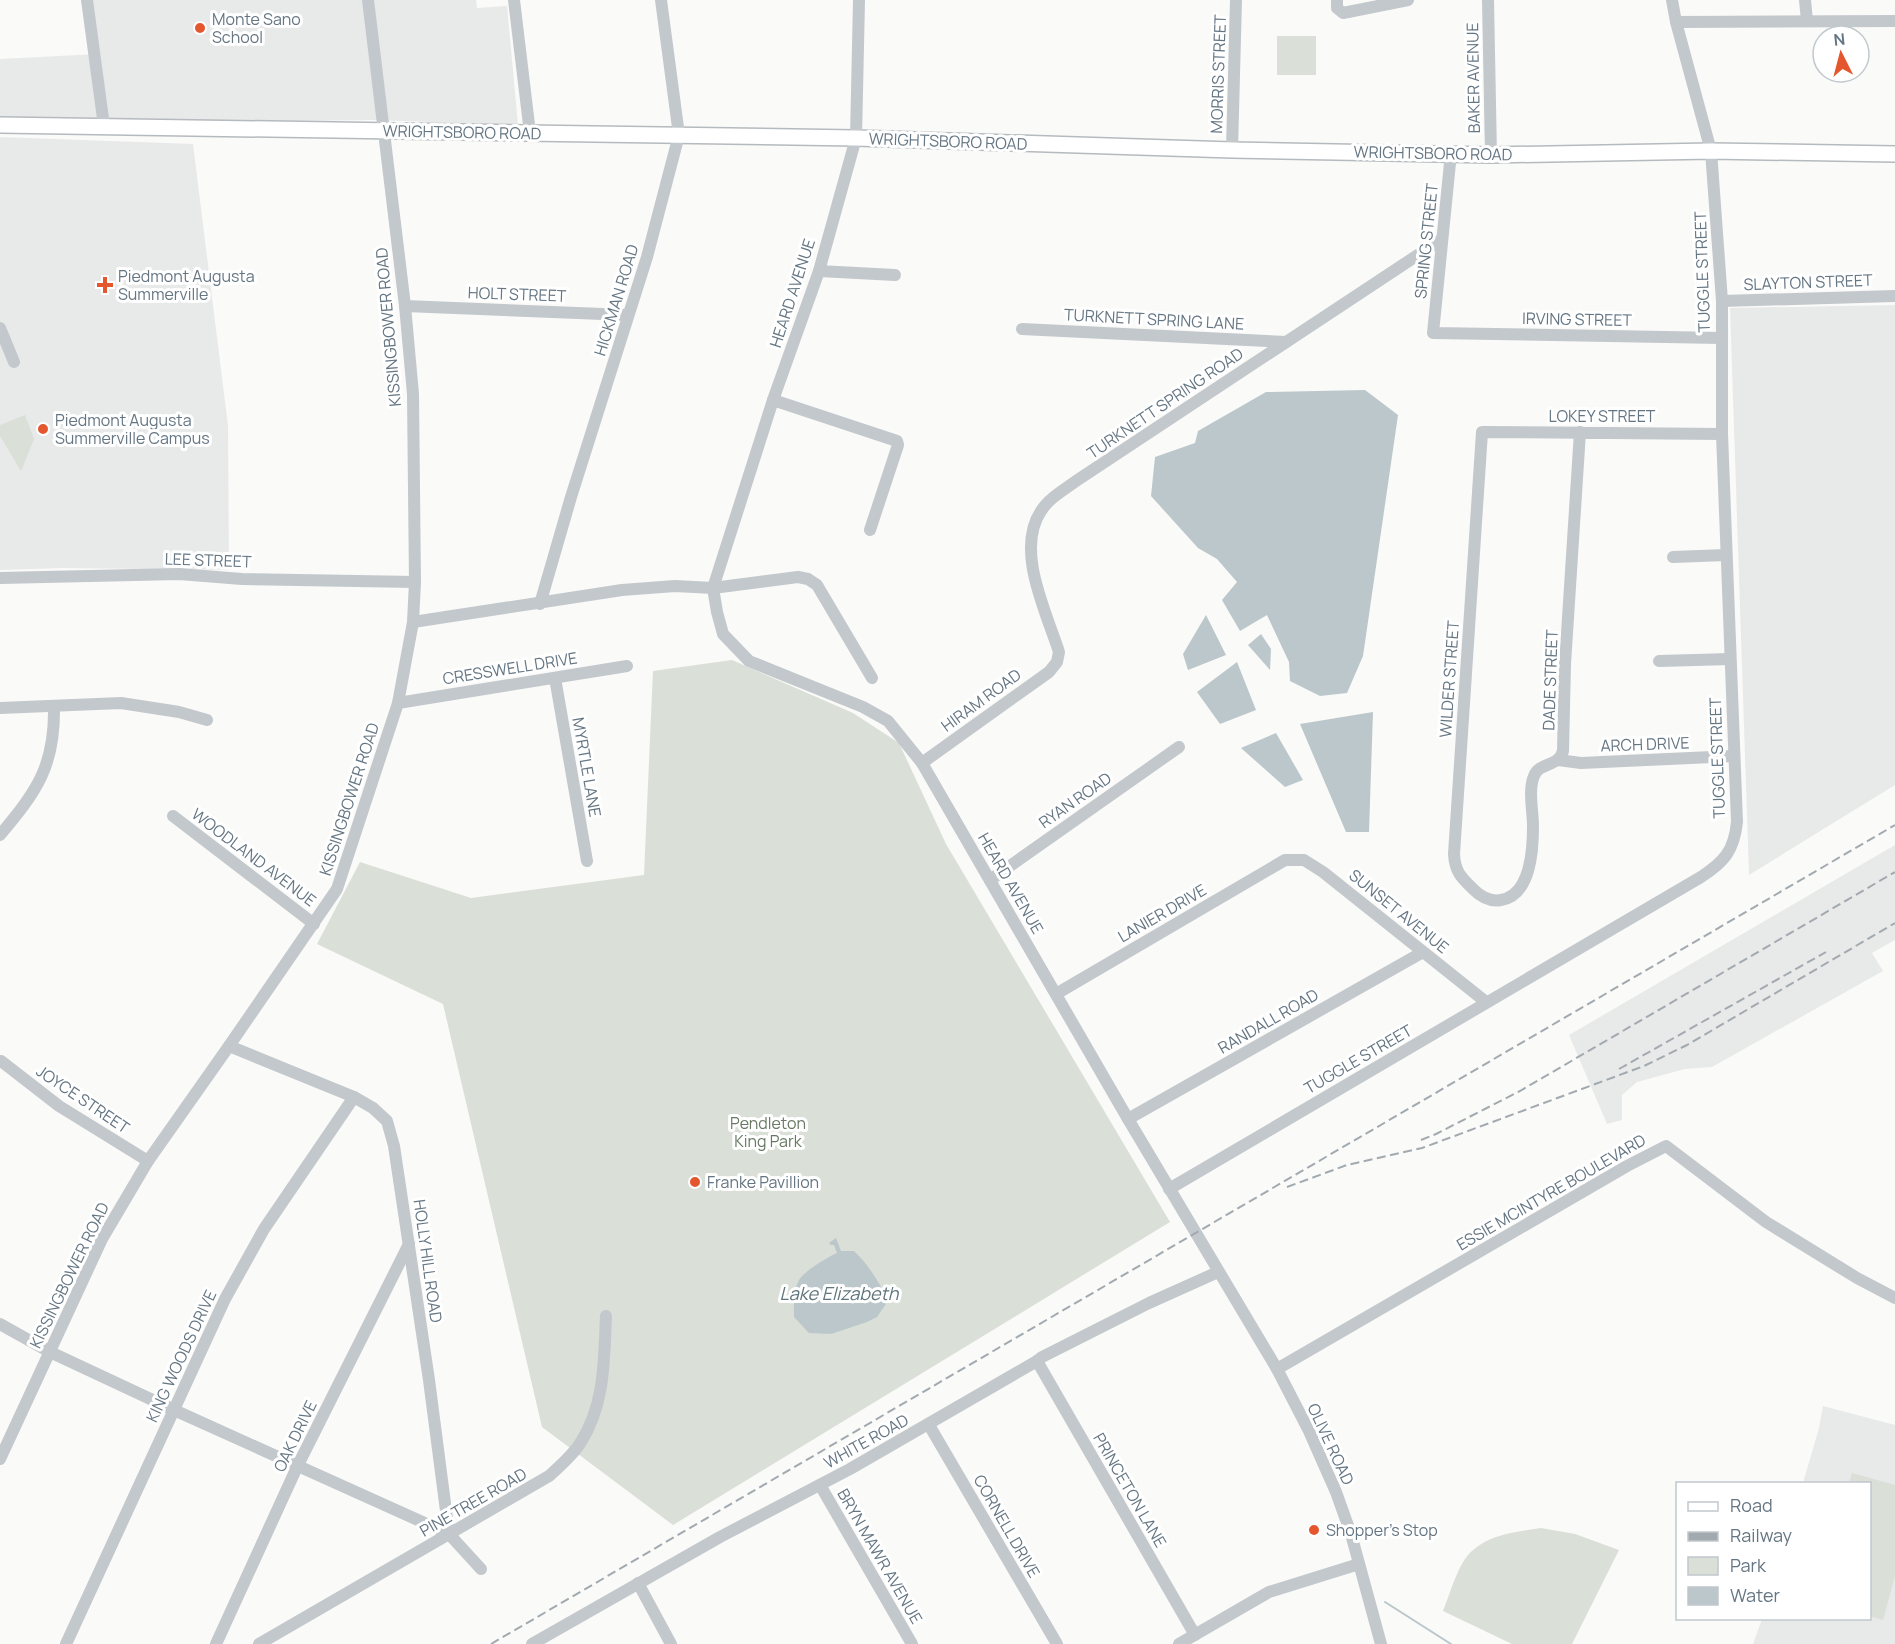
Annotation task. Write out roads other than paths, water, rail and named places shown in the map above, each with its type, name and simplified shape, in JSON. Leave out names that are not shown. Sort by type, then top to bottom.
[{"type":"main road","name":"WRIGHTSBORO ROAD","points":[[0,124],[856,138],[1232,150],[1491,155],[1711,151],[1895,154]]},
{"type":"street","points":[[87,0],[104,126]]},
{"type":"street","name":"KISSINGBOWER ROAD","points":[[0,1459],[102,1239],[148,1161],[337,889],[398,703],[413,622],[415,582],[413,394],[405,306],[368,0]]},
{"type":"street","points":[[514,0],[530,133]]},
{"type":"street","name":"HICKMAN ROAD","points":[[540,604],[571,497],[647,257],[679,135],[661,0]]},
{"type":"street","name":"HEARD AVENUE","points":[[859,0],[856,138],[819,271],[773,400],[713,588],[723,634],[749,661],[863,706],[888,721],[922,763],[1218,1272]]},
{"type":"street","name":"MORRIS STREET","points":[[1232,150],[1236,0]]},
{"type":"street","points":[[1337,0],[1337,8],[1343,13],[1408,0]]},
{"type":"street","name":"BAKER AVENUE","points":[[1488,0],[1491,155]]},
{"type":"street","name":"TUGGLE STREET","points":[[1169,1189],[1701,877],[1720,864],[1730,851],[1737,825],[1722,434],[1722,301],[1711,151],[1672,0]]},
{"type":"street","points":[[1805,0],[1806,21]]},
{"type":"street","points":[[1676,22],[1895,21]]},
{"type":"street","name":"SPRING STREET","points":[[1433,333],[1451,153]]},
{"type":"street","name":"TURKNETT SPRING ROAD","points":[[1057,662],[1059,652],[1030,562],[1031,533],[1041,510],[1076,481],[1442,239]]},
{"type":"street","points":[[819,271],[895,275]]},
{"type":"street","name":"SLAYTON STREET","points":[[1722,301],[1895,296]]},
{"type":"street","name":"HOLT STREET","points":[[405,306],[628,315]]},
{"type":"street","points":[[0,328],[14,362]]},
{"type":"street","name":"TURKNETT SPRING LANE","points":[[1022,329],[1286,342]]},
{"type":"street","name":"IRVING STREET","points":[[1433,333],[1721,338]]},
{"type":"street","points":[[773,400],[897,441],[898,445],[870,530]]},
{"type":"street","name":"LOKEY STREET","points":[[1482,432],[1722,434]]},
{"type":"street","name":"WILDER STREET","points":[[1482,432],[1454,854],[1458,874],[1478,895],[1494,901],[1515,895],[1520,890],[1527,875],[1532,844],[1534,774],[1541,767],[1558,760]]},
{"type":"street","name":"DADE STREET","points":[[1558,760],[1562,757],[1565,744],[1565,664],[1580,432]]},
{"type":"street","points":[[1673,557],[1726,555]]},
{"type":"street","name":"LEE STREET","points":[[0,578],[179,574],[242,579],[415,582]]},
{"type":"street","points":[[413,622],[622,590],[675,586],[713,588],[798,578],[808,579],[817,585],[872,678]]},
{"type":"street","points":[[1659,661],[1730,659]]},
{"type":"street","name":"HIRAM ROAD","points":[[922,763],[1049,672],[1057,662]]},
{"type":"street","name":"CRESSWELL DRIVE","points":[[398,703],[627,666]]},
{"type":"street","name":"MYRTLE LANE","points":[[555,678],[587,861]]},
{"type":"street","points":[[0,708],[121,703],[179,712],[207,720]]},
{"type":"street","points":[[0,835],[27,802],[42,777],[51,751],[54,707]]},
{"type":"street","name":"RYAN ROAD","points":[[990,880],[1179,747]]},
{"type":"street","name":"ARCH DRIVE","points":[[1558,760],[1581,763],[1734,756]]},
{"type":"street","name":"WOODLAND AVENUE","points":[[173,816],[314,924]]},
{"type":"street","name":"SUNSET AVENUE","points":[[1285,860],[1304,860],[1323,872],[1486,1002]]},
{"type":"street","name":"LANIER DRIVE","points":[[1056,994],[1285,860]]},
{"type":"street","name":"RANDALL ROAD","points":[[1128,1119],[1423,952]]},
{"type":"street","name":"HOLLY HILL ROAD","points":[[230,1046],[354,1097],[373,1107],[387,1120],[394,1146],[409,1244],[449,1534]]},
{"type":"street","name":"JOYCE STREET","points":[[1,1061],[59,1106],[148,1161]]},
{"type":"street","name":"KING WOODS DRIVE","points":[[66,1644],[225,1299],[264,1229],[354,1097]]},
{"type":"street","name":"ESSIE MCINTYRE BOULEVARD","points":[[1277,1370],[1627,1166],[1666,1146],[1766,1222],[1857,1278],[1895,1298]]},
{"type":"street","name":"OAK DRIVE","points":[[216,1644],[297,1467],[409,1244]]},
{"type":"street","name":"WHITE ROAD","points":[[532,1644],[720,1537],[928,1425],[1042,1357],[1218,1272]]},
{"type":"street","name":"OLIVE ROAD","points":[[1218,1272],[1277,1370],[1312,1437],[1351,1534],[1381,1644]]},
{"type":"street","name":"PINE TREE ROAD","points":[[259,1644],[549,1476],[581,1443],[594,1416],[602,1389],[606,1316]]},
{"type":"street","points":[[0,1324],[50,1352],[174,1410],[449,1534],[481,1569]]},
{"type":"street","name":"PRINCETON LANE","points":[[1037,1361],[1195,1635]]},
{"type":"street","name":"CORNELL DRIVE","points":[[928,1425],[1057,1644]]},
{"type":"street","name":"BRYN MAWR AVENUE","points":[[820,1485],[912,1644]]},
{"type":"street","points":[[1179,1644],[1269,1592],[1359,1564]]},
{"type":"street","points":[[638,1583],[671,1644]]},
{"type":"water","points":[[1365,390],[1398,415],[1363,656],[1347,693],[1320,696],[1290,681],[1289,662],[1267,615],[1240,631],[1222,600],[1237,582],[1217,559],[1198,548],[1151,496],[1155,457],[1195,443],[1198,431],[1266,392]]},
{"type":"water","points":[[1206,615],[1226,655],[1188,670],[1183,654]]},
{"type":"water","points":[[1261,634],[1271,649],[1270,670],[1248,645]]},
{"type":"water","points":[[1237,662],[1256,710],[1220,724],[1197,692]]},
{"type":"water","points":[[1373,712],[1369,832],[1346,832],[1300,724]]},
{"type":"water","points":[[1276,733],[1303,780],[1285,787],[1241,748]]},
{"type":"water","name":"Lake Elizabeth","points":[[836,1238],[841,1251],[854,1251],[864,1262],[888,1301],[877,1317],[867,1322],[831,1334],[809,1333],[794,1317],[796,1289],[799,1280],[806,1273],[837,1253],[834,1245],[829,1243]]},
{"type":"waterway","points":[[1385,1602],[1451,1644]]},
{"type":"railway","points":[[491,1644],[1895,825]]},
{"type":"railway","points":[[1421,1140],[1520,1091],[1895,872]]},
{"type":"railway","points":[[1287,1187],[1347,1165],[1422,1148],[1644,1066],[1687,1045],[1895,923]]},
{"type":"railway","points":[[1619,1069],[1826,952]]},
{"type":"place","name":"Monte Sano School","points":[[200,28]]},
{"type":"place","name":"Piedmont Augusta Summerville","points":[[105,285]]},
{"type":"place","name":"Piedmont Augusta Summerville Campus","points":[[43,429]]},
{"type":"place","name":"Franke Pavillion","points":[[695,1182]]},
{"type":"place","name":"Shopper's Stop","points":[[1314,1530]]},
{"type":"park label","name":"Pendleton King Park","points":[[768,1132]]}]
